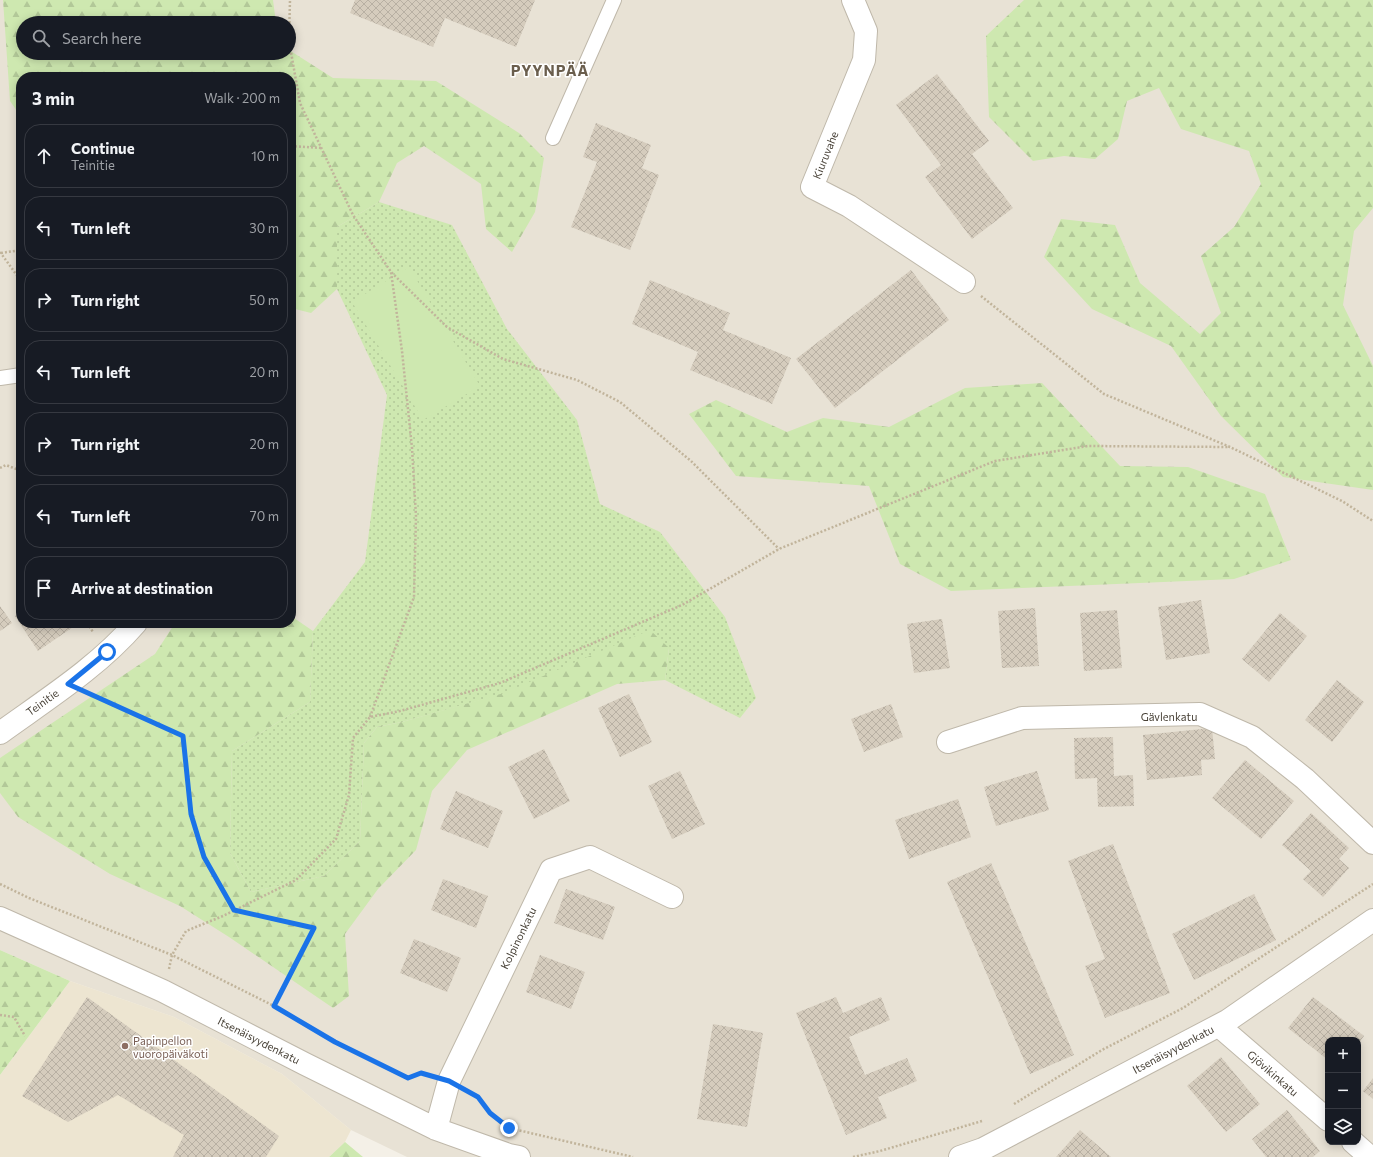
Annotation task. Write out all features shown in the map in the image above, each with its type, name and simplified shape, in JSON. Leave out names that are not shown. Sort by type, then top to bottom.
[{"type":"street","name":"Kiuruvahe","points":[[853,0],[866,31],[864,60],[812,187],[849,206],[964,282]]},
{"type":"street","name":"Teinitie","points":[[0,731],[68,684],[107,652],[131,628]]},
{"type":"street","name":"Gävlenkatu","points":[[948,742],[1022,718],[1200,714],[1252,737],[1305,779],[1373,843]]},
{"type":"street","name":"Kolpinonkatu","points":[[436,1129],[449,1081],[551,870],[590,856],[672,897]]},
{"type":"street","name":"Itsenäisyydenkatu","points":[[0,918],[163,991],[436,1129],[509,1155],[519,1157]]},
{"type":"street","name":"Itsenäisyydenkatu","points":[[968,1156],[1219,1026],[1373,920]]},
{"type":"street","name":"Gjövikinkatu","points":[[1219,1026],[1325,1117]]},
{"type":"street","points":[[1356,1145],[1370,1157]]},
{"type":"lane","points":[[553,138],[614,0]]},
{"type":"lane","points":[[0,378],[16,376]]},
{"type":"path","points":[[290,0],[290,16]]},
{"type":"path","points":[[292,60],[295,72]]},
{"type":"path","points":[[296,80],[300,103],[353,215],[391,272],[447,327],[503,359],[577,380],[620,402],[691,461],[779,549]]},
{"type":"path","points":[[296,146],[322,148]]},
{"type":"path","points":[[16,251],[0,253],[16,274]]},
{"type":"path","points":[[163,991],[172,955],[186,931],[296,880],[336,839],[349,795],[353,738],[370,717],[414,597],[416,516],[412,448],[402,350],[391,272]]},
{"type":"path","points":[[964,282],[1104,394],[1230,447],[1342,501],[1373,521]]},
{"type":"path","points":[[370,717],[400,711],[500,683],[682,605],[779,549],[995,461],[1088,446],[1230,447]]},
{"type":"path","points":[[0,468],[6,465],[16,468]]},
{"type":"path","points":[[68,684],[183,736],[191,814],[204,857],[234,910],[314,928],[274,1006]]},
{"type":"path","points":[[0,884],[29,898],[172,955],[274,1006],[335,1042],[408,1078],[421,1073],[449,1081],[478,1097],[490,1113],[509,1128],[633,1157]]},
{"type":"path","points":[[1009,1107],[1102,1050],[1183,1008],[1373,884]]},
{"type":"path","points":[[0,1015],[14,1018],[25,1036]]},
{"type":"path","points":[[853,1157],[880,1151],[989,1119]]},
{"type":"shaded area","points":[[0,0],[1373,0],[1373,1157],[407,1157],[351,1130],[282,1074],[174,1017],[70,981],[0,950]]},
{"type":"shaded area","name":"Papinpellon vuoropäiväkoti","points":[[70,981],[174,1017],[282,1074],[351,1130],[345,1142],[329,1157],[0,1157],[0,1075]]},
{"type":"green space","points":[[3,0],[273,0],[275,16],[16,16],[16,60],[296,60],[296,54],[333,78],[436,81],[519,133],[544,158],[535,212],[512,252],[486,229],[481,184],[424,146],[397,163],[379,202],[337,227],[337,289],[311,313],[296,309],[296,72],[16,72],[16,110],[10,101]]},
{"type":"green space","points":[[1024,0],[1373,0],[1373,208],[1354,231],[1343,305],[1373,366],[1373,490],[1283,477],[1221,416],[1171,346],[1092,309],[1044,257],[1061,219],[1115,225],[1140,283],[1200,334],[1221,313],[1201,256],[1234,227],[1261,184],[1249,151],[1181,129],[1159,88],[1127,101],[1118,139],[1095,159],[1064,156],[1033,161],[989,117],[986,36]]},
{"type":"green space","points":[[379,202],[452,225],[507,329],[577,420],[600,504],[660,532],[725,617],[756,698],[740,718],[665,680],[669,648],[402,722],[377,727],[364,743],[360,841],[324,876],[251,892],[230,853],[232,751],[310,702],[313,631],[365,562],[387,395],[337,289],[337,227]]},
{"type":"green space","points":[[409,267],[480,386],[423,420],[352,302]]},
{"type":"green space","points":[[1042,383],[1120,466],[1188,467],[1265,494],[1291,560],[1234,579],[951,591],[900,564],[869,486],[736,476],[689,414],[716,400],[787,432],[823,418],[889,427],[965,388]]},
{"type":"green space","points":[[296,619],[313,631],[310,702],[232,751],[230,853],[251,892],[324,876],[360,841],[364,743],[377,727],[402,722],[504,693],[650,630],[669,648],[665,680],[617,684],[467,750],[432,791],[416,850],[378,889],[345,934],[349,996],[333,1008],[229,937],[180,906],[110,874],[18,817],[0,793],[0,758],[155,654],[172,628],[296,628]]},
{"type":"green space","points":[[0,950],[70,981],[0,1075]]},
{"type":"green space","points":[[345,1142],[363,1157],[329,1157]]},
{"type":"building","points":[[355,0],[535,0],[516,47],[445,18],[433,47],[350,13]]},
{"type":"building","points":[[937,74],[989,141],[972,154],[1013,208],[972,239],[925,177],[941,165],[896,105]]},
{"type":"building","points":[[596,123],[651,145],[642,168],[659,175],[630,250],[571,227],[597,162],[583,157]]},
{"type":"building","points":[[911,270],[949,320],[835,408],[796,359]]},
{"type":"building","points":[[650,280],[730,313],[723,330],[791,358],[772,404],[690,370],[698,352],[632,324]]},
{"type":"building","points":[[1201,600],[1210,653],[1166,660],[1158,607]]},
{"type":"building","points":[[0,606],[12,623],[0,631]]},
{"type":"building","points":[[1035,608],[1039,666],[1002,668],[998,611]]},
{"type":"building","points":[[1117,610],[1122,668],[1084,671],[1080,613]]},
{"type":"building","points":[[1280,613],[1307,636],[1269,682],[1242,659]]},
{"type":"building","points":[[942,619],[950,668],[914,673],[907,624]]},
{"type":"building","points":[[23,628],[72,628],[38,651]]},
{"type":"building","points":[[1337,680],[1364,702],[1332,742],[1305,720]]},
{"type":"building","points":[[629,694],[652,742],[620,757],[598,708]]},
{"type":"building","points":[[891,704],[903,737],[864,752],[851,719]]},
{"type":"building","points":[[1212,728],[1215,759],[1201,760],[1202,775],[1147,780],[1143,735]]},
{"type":"building","points":[[1113,737],[1114,776],[1133,775],[1134,806],[1098,807],[1097,778],[1075,779],[1074,738]]},
{"type":"building","points":[[544,749],[570,801],[534,819],[508,767]]},
{"type":"building","points":[[1245,760],[1294,801],[1261,839],[1212,798]]},
{"type":"building","points":[[680,771],[705,824],[672,839],[648,786]]},
{"type":"building","points":[[1037,771],[1049,810],[996,826],[984,787]]},
{"type":"building","points":[[456,791],[503,811],[488,848],[440,829]]},
{"type":"building","points":[[958,799],[971,837],[909,859],[895,820]]},
{"type":"building","points":[[1311,813],[1349,848],[1339,859],[1349,868],[1323,897],[1303,879],[1311,871],[1282,845]]},
{"type":"building","points":[[1113,844],[1170,993],[1105,1018],[1085,966],[1105,959],[1068,861]]},
{"type":"building","points":[[991,863],[1074,1055],[1030,1074],[947,882]]},
{"type":"building","points":[[443,879],[488,896],[476,928],[431,910]]},
{"type":"building","points":[[566,889],[615,907],[603,940],[554,923]]},
{"type":"building","points":[[1254,894],[1276,940],[1194,980],[1172,934]]},
{"type":"building","points":[[414,939],[461,958],[447,992],[400,973]]},
{"type":"building","points":[[540,955],[585,972],[571,1009],[526,992]]},
{"type":"building","points":[[87,997],[279,1136],[266,1157],[173,1157],[184,1135],[118,1095],[68,1122],[22,1096]]},
{"type":"building","points":[[836,997],[843,1013],[881,997],[890,1020],[849,1037],[865,1075],[907,1058],[917,1081],[878,1097],[887,1118],[846,1135],[796,1013]]},
{"type":"building","points":[[1313,997],[1364,1036],[1361,1040],[1361,1037],[1325,1037],[1325,1058],[1288,1028]]},
{"type":"building","points":[[713,1024],[763,1033],[747,1127],[697,1119]]},
{"type":"building","points":[[1221,1057],[1260,1104],[1226,1132],[1187,1086]]},
{"type":"building","points":[[1373,1078],[1373,1099],[1363,1091]]},
{"type":"building","points":[[1287,1110],[1320,1151],[1313,1157],[1266,1157],[1252,1139]]},
{"type":"building","points":[[1080,1130],[1111,1157],[1056,1157]]},
{"type":"place","name":"Papinpellon vuoropäiväkoti","points":[[125,1046]]},
{"type":"district","name":"PYYNPÄÄ","points":[[550,70]]},
{"type":"route","points":[[107,652],[68,684],[183,736],[191,814],[204,857],[234,910],[314,928],[274,1006],[335,1042],[408,1078],[421,1073],[449,1081],[478,1097],[490,1113],[509,1128]]}]
